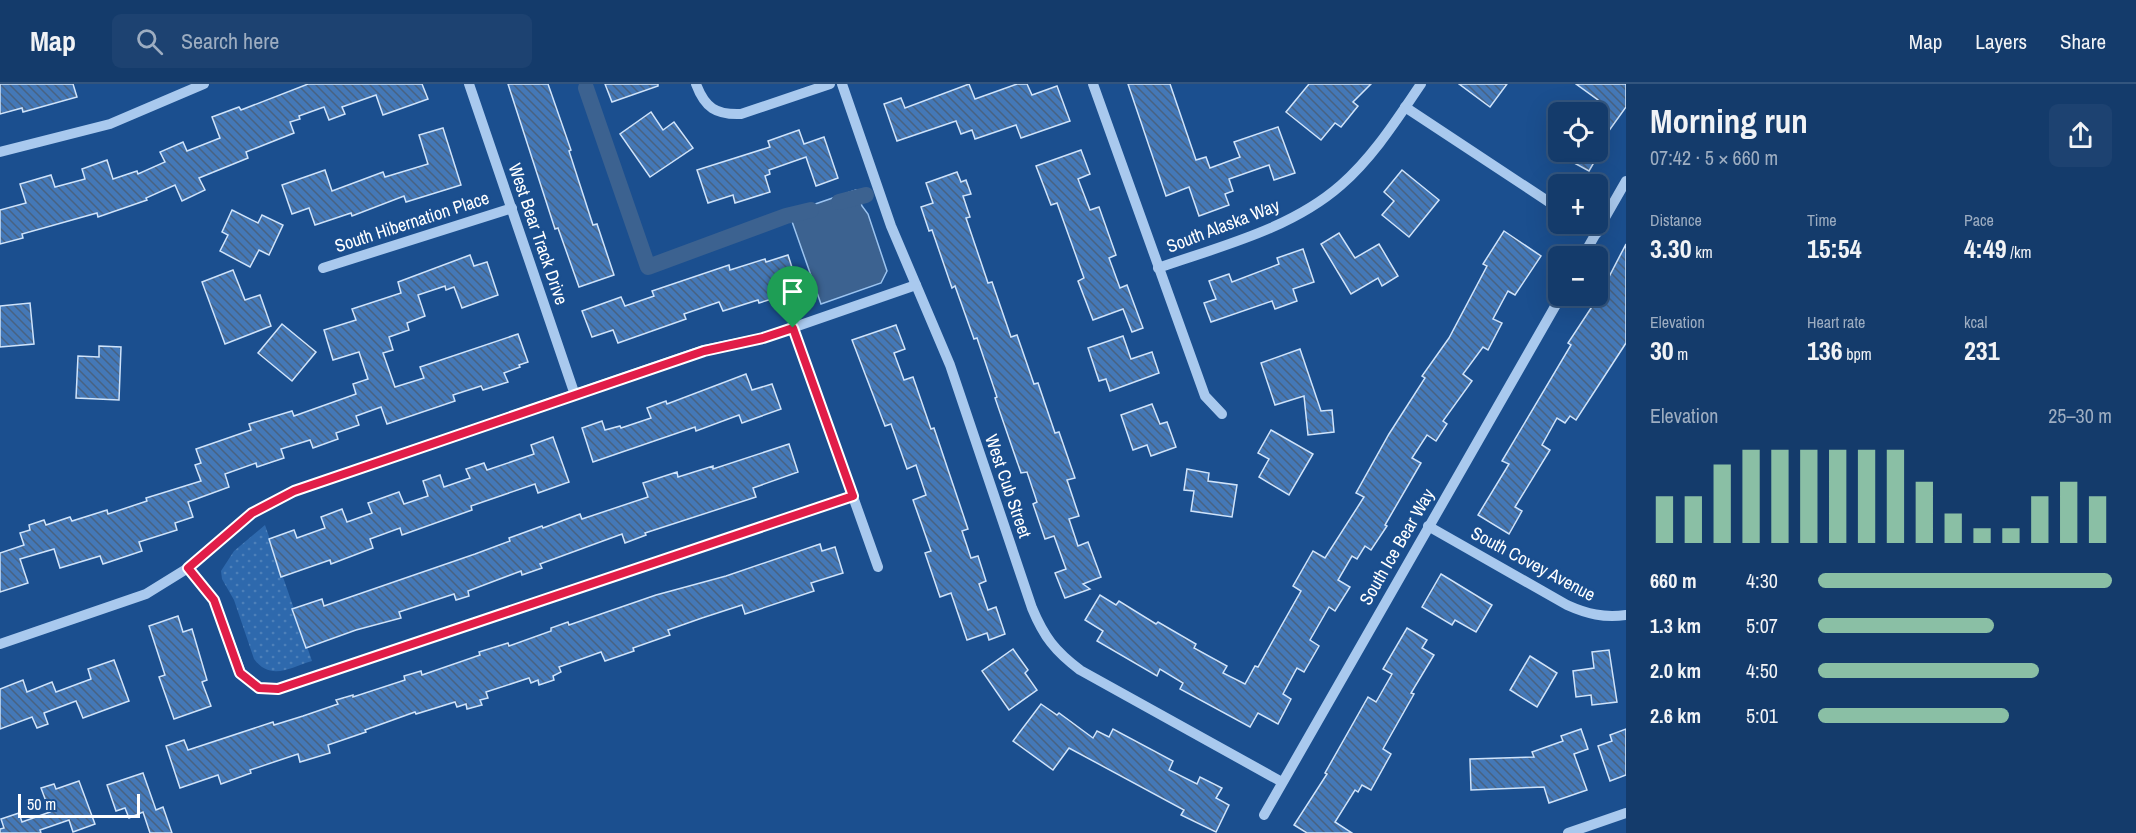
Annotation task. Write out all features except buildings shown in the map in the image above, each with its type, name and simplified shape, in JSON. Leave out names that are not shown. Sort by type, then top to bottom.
[{"type":"street","points":[[0,152],[110,124],[204,84]]},
{"type":"street","name":"West Bear Track Drive","points":[[469,84],[575,395]]},
{"type":"street","points":[[696,84],[706,103],[716,111],[728,114],[741,114],[830,84]]},
{"type":"street","name":"West Cub Street","points":[[842,84],[891,226],[950,365],[1032,608],[1042,631],[1061,655],[1080,670],[1282,782]]},
{"type":"street","points":[[1094,84],[1205,396],[1222,414]]},
{"type":"street","name":"South Alaska Way","points":[[1158,268],[1272,227],[1321,200],[1370,156],[1421,84]]},
{"type":"street","points":[[1406,107],[1548,201]]},
{"type":"street","points":[[1608,213],[1626,181]]},
{"type":"street","name":"South Hibernation Place","points":[[323,268],[512,208]]},
{"type":"street","points":[[0,644],[146,594],[188,568],[252,513],[294,491],[704,351],[763,338],[916,285]]},
{"type":"street","name":"South Ice Bear Way","points":[[1264,815],[1555,306]]},
{"type":"street","points":[[793,328],[878,567]]},
{"type":"street","points":[[188,568],[214,600],[240,673],[259,688],[278,689],[853,496]]},
{"type":"street","name":"South Covey Avenue","points":[[1428,526],[1567,605],[1604,617],[1626,615]]},
{"type":"street","points":[[1568,833],[1626,813]]},
{"type":"shaded area","points":[[856,190],[868,214],[887,271],[881,283],[821,304],[789,213]]},
{"type":"shaded area","points":[[265,525],[312,661],[281,671],[267,670],[254,659],[234,600],[222,579],[221,571],[234,551]]},
{"type":"waterway","points":[[586,88],[648,267],[786,216],[811,210]]},
{"type":"waterway","points":[[839,202],[866,195]]},
{"type":"route","points":[[793,328],[853,496],[278,689],[259,688],[240,673],[214,600],[188,568],[252,513],[294,491],[704,351],[763,338],[793,328]]}]
